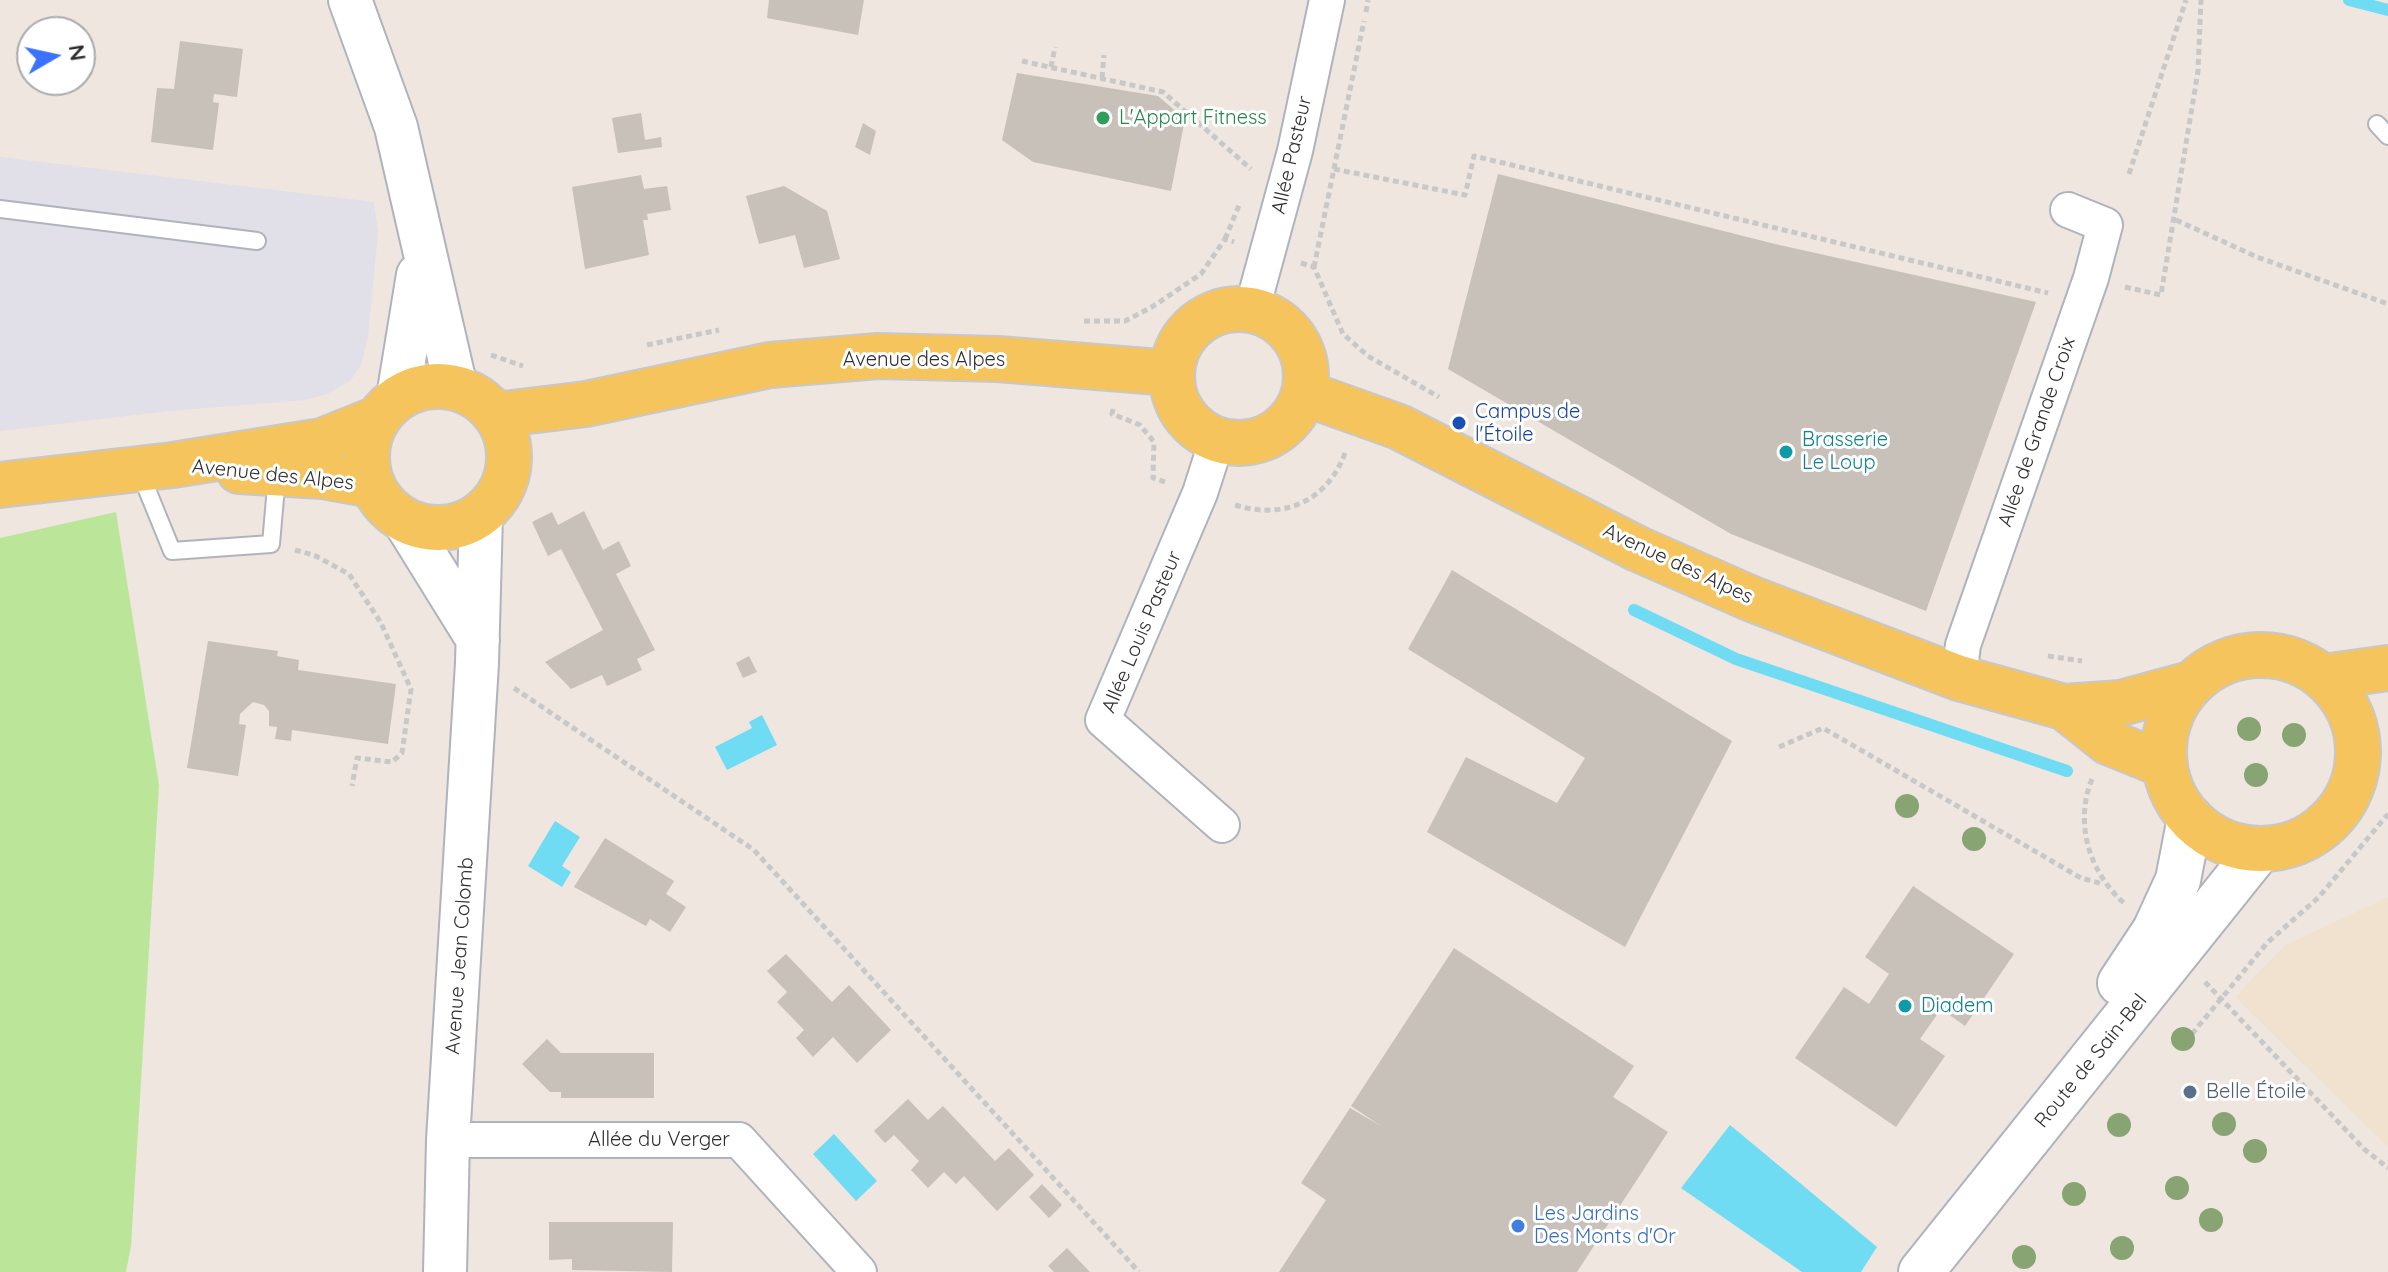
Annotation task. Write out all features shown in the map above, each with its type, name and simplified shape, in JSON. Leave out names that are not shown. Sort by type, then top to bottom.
[{"type":"main road","points":[[1229,309],[1252,309],[1272,317],[1290,331],[1301,350],[1306,371],[1304,393],[1292,417],[1271,436],[1235,444],[1217,440],[1188,421],[1175,398],[1171,373],[1176,350],[1189,330],[1207,316],[1229,309]]},
{"type":"main road","name":"Avenue des Alpes","points":[[496,415],[586,404],[770,365],[878,356],[998,359],[1171,373]]},
{"type":"main road","points":[[416,388],[456,388],[478,398],[496,415],[509,456],[506,478],[496,498],[481,515],[462,524],[442,528],[421,527],[403,519],[385,505],[372,485],[366,463],[368,441],[387,408],[416,388]]},
{"type":"main road","name":"Avenue des Alpes","points":[[1304,393],[1399,427],[1638,549],[1752,599],[1959,678],[2064,707],[2121,703],[2191,684]]},
{"type":"main road","name":"Avenue des Alpes","points":[[509,456],[586,404]]},
{"type":"main road","name":"Avenue des Alpes","points":[[0,485],[322,441],[387,408]]},
{"type":"main road","name":"Avenue des Alpes","points":[[155,466],[322,476],[372,485]]},
{"type":"main road","points":[[2256,654],[2303,664],[2323,677],[2373,740],[2343,804],[2327,823],[2292,844],[2260,849],[2222,841],[2190,818],[2169,785],[2165,765],[2166,730],[2171,713],[2191,684],[2210,668],[2232,658],[2256,654]]},
{"type":"main road","points":[[2323,677],[2388,668]]},
{"type":"main road","name":"Avenue des Alpes","points":[[2064,707],[2108,742],[2165,765]]},
{"type":"main road","name":"Route de Sain-Bel","points":[[1921,1272],[2167,941],[2190,818]]},
{"type":"main road","name":"Route de Sain-Bel","points":[[1912,1272],[1947,1210],[2123,980],[2260,849]]},
{"type":"street","points":[[350,0],[396,127],[456,388]]},
{"type":"street","name":"Allée Pasteur","points":[[1252,309],[1295,151],[1327,0]]},
{"type":"street","name":"Allée de Grande Croix","points":[[1959,678],[1963,645],[2091,278],[2105,225],[2068,210]]},
{"type":"street","points":[[387,408],[410,336],[422,242]]},
{"type":"street","name":"Allée Louis Pasteur","points":[[1217,440],[1200,493],[1103,720],[1222,825]]},
{"type":"street","name":"Avenue Jean Colomb","points":[[445,1272],[448,1140],[478,651],[481,515]]},
{"type":"street","points":[[403,519],[478,651]]},
{"type":"street","name":"Allée du Verger","points":[[448,1140],[739,1140],[859,1272]]},
{"type":"lane","points":[[0,209],[257,241]]},
{"type":"lane","points":[[155,466],[172,551],[271,544],[277,474]]},
{"type":"path","points":[[1314,267],[1368,0]]},
{"type":"path","points":[[2129,174],[2186,0]]},
{"type":"path","points":[[1334,169],[1465,195],[1474,156],[2056,295],[2064,270],[2161,295],[2176,220],[2198,71],[2201,0]]},
{"type":"path","points":[[1051,67],[1055,47]]},
{"type":"path","points":[[1102,78],[1104,55]]},
{"type":"path","points":[[1022,61],[1163,92],[1251,169]]},
{"type":"path","points":[[2176,220],[2257,257],[2388,304]]},
{"type":"path","points":[[1383,362],[1445,401]]},
{"type":"path","points":[[271,544],[314,555],[349,574],[381,623],[411,689],[402,753],[392,762],[357,758],[352,786]]},
{"type":"path","points":[[478,651],[754,850],[1139,1272]]},
{"type":"path","points":[[2041,655],[2084,661]]},
{"type":"path","points":[[1779,747],[1823,728],[2081,878],[2104,885],[2167,941],[2222,1002],[2388,1168]]},
{"type":"path","points":[[2104,885],[2085,841],[2087,791],[2108,742]]},
{"type":"path","points":[[2192,1034],[2222,1002],[2267,943],[2319,897],[2388,814]]},
{"type":"shaded area","points":[[0,157],[374,202],[378,232],[368,336],[361,365],[350,381],[327,394],[305,400],[169,411],[0,431]]},
{"type":"shaded area","points":[[2388,897],[2388,1147],[2235,997],[2284,946]]},
{"type":"green space","points":[[116,512],[159,785],[131,1246],[126,1272],[0,1272],[0,538]]},
{"type":"water","points":[[762,715],[777,745],[727,770],[715,747],[752,728],[749,722]]},
{"type":"water","points":[[555,821],[580,837],[562,866],[571,872],[562,887],[528,866]]},
{"type":"water","points":[[1730,1125],[1877,1247],[1861,1272],[1802,1272],[1681,1188]]},
{"type":"water","points":[[834,1134],[877,1181],[856,1201],[813,1154]]},
{"type":"building","points":[[769,0],[864,0],[858,35],[767,18]]},
{"type":"building","points":[[180,41],[243,49],[237,97],[214,94],[213,102],[219,103],[213,150],[151,142],[157,88],[174,89]]},
{"type":"building","points":[[1017,73],[1158,96],[1185,119],[1171,191],[1033,162],[1002,140]]},
{"type":"building","points":[[641,113],[645,140],[661,137],[662,147],[618,153],[612,118]]},
{"type":"building","points":[[863,123],[876,131],[870,155],[855,147]]},
{"type":"building","name":"Brasserie Le Loup","points":[[1498,174],[1775,244],[2036,302],[1926,611],[1731,534],[1448,369]]},
{"type":"building","points":[[641,175],[644,189],[667,186],[671,210],[647,214],[648,220],[643,220],[649,255],[585,269],[572,187]]},
{"type":"building","points":[[784,186],[827,211],[840,259],[804,268],[795,235],[759,244],[746,196]]},
{"type":"building","points":[[584,511],[603,550],[619,541],[631,566],[616,574],[655,650],[637,659],[642,670],[607,686],[602,675],[571,689],[545,662],[603,630],[561,549],[548,556],[532,522],[552,512],[558,525]]},
{"type":"building","points":[[1452,570],[1732,741],[1625,947],[1427,832],[1466,757],[1557,803],[1585,758],[1408,649]]},
{"type":"building","points":[[208,641],[278,651],[277,656],[299,660],[298,670],[396,684],[388,744],[292,730],[291,741],[275,739],[277,727],[269,726],[269,711],[264,705],[253,702],[240,714],[239,724],[246,725],[238,776],[187,768]]},
{"type":"building","points":[[749,656],[757,672],[743,678],[736,663]]},
{"type":"building","points":[[605,838],[674,881],[666,894],[686,907],[670,932],[650,919],[646,926],[574,887]]},
{"type":"building","name":"Diadem","points":[[1913,886],[2014,954],[1965,1026],[1941,1009],[1920,1039],[1945,1056],[1896,1127],[1795,1058],[1844,987],[1869,1004],[1889,974],[1865,957]]},
{"type":"building","points":[[1454,948],[1634,1066],[1613,1097],[1668,1132],[1577,1272],[1279,1272],[1326,1200],[1301,1183],[1350,1108],[1381,1126],[1351,1106]]},
{"type":"building","points":[[786,954],[832,1002],[849,985],[891,1030],[857,1063],[833,1037],[813,1057],[796,1038],[804,1030],[777,1002],[787,992],[767,971]]},
{"type":"building","points":[[547,1039],[561,1053],[654,1053],[654,1098],[561,1098],[561,1092],[550,1092],[522,1064]]},
{"type":"building","points":[[908,1099],[928,1120],[943,1106],[995,1161],[1009,1148],[1034,1175],[997,1211],[964,1176],[956,1184],[944,1172],[928,1188],[911,1170],[919,1161],[894,1135],[885,1143],[874,1131]]},
{"type":"building","points":[[1042,1184],[1062,1205],[1049,1218],[1029,1197]]},
{"type":"building","points":[[549,1222],[673,1222],[672,1272],[572,1270],[572,1259],[549,1260]]},
{"type":"building","points":[[1067,1248],[1090,1272],[1054,1272],[1048,1266]]},
{"type":"waterway","points":[[2349,0],[2388,10]]},
{"type":"waterway","points":[[1634,610],[1736,659],[2067,771]]},
{"type":"place","name":"L'Appart Fitness","points":[[1103,118]]},
{"type":"place","name":"Campus de l'Étoile","points":[[1459,423]]},
{"type":"place","name":"Brasserie Le Loup","points":[[1786,452]]},
{"type":"place","name":"Diadem","points":[[1905,1006]]},
{"type":"place","name":"Belle Étoile","points":[[2190,1092]]},
{"type":"place","name":"Les Jardins Des Monts d'Or","points":[[1518,1226]]}]
